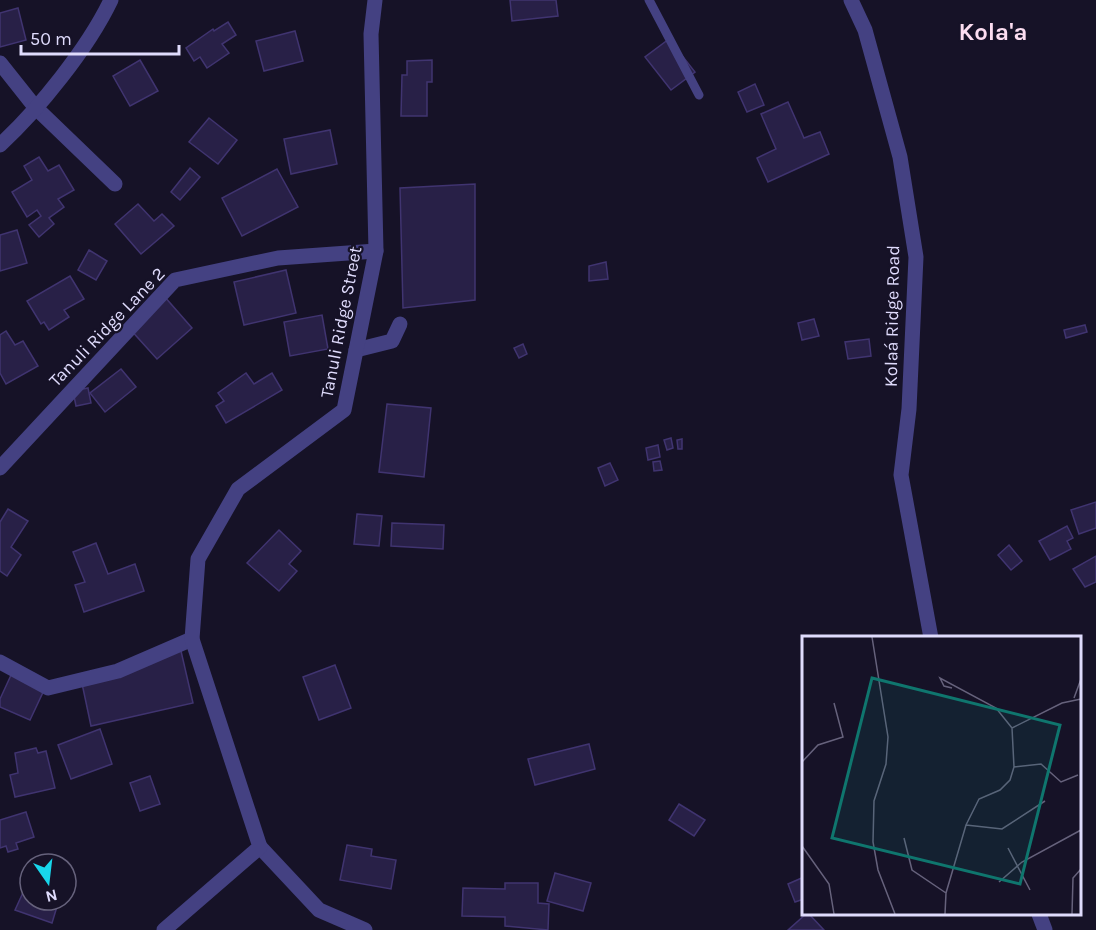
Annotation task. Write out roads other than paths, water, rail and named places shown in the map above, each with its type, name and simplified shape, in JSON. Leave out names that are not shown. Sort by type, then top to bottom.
[{"type":"street","points":[[0,145],[35,107],[98,27],[111,0]]},
{"type":"street","name":"Tanuli Ridge Street","points":[[260,847],[192,639],[198,559],[238,489],[344,410],[376,251],[371,34],[375,0]]},
{"type":"street","name":"Kolaá Ridge Road","points":[[851,0],[865,30],[900,157],[916,258],[909,409],[901,475],[931,636]]},
{"type":"street","points":[[0,63],[35,107],[115,184]]},
{"type":"street","name":"Tanuli Ridge Lane 2","points":[[0,468],[175,280],[278,258],[376,251]]},
{"type":"street","points":[[356,350],[392,341],[400,324]]},
{"type":"street","points":[[0,662],[48,688],[118,671],[192,639]]},
{"type":"street","points":[[165,930],[260,847],[319,909],[365,930]]},
{"type":"street","points":[[1039,915],[1045,930]]},
{"type":"lane","points":[[649,0],[699,95]]},
{"type":"district","name":"Kola'a","points":[[993,32]]}]
